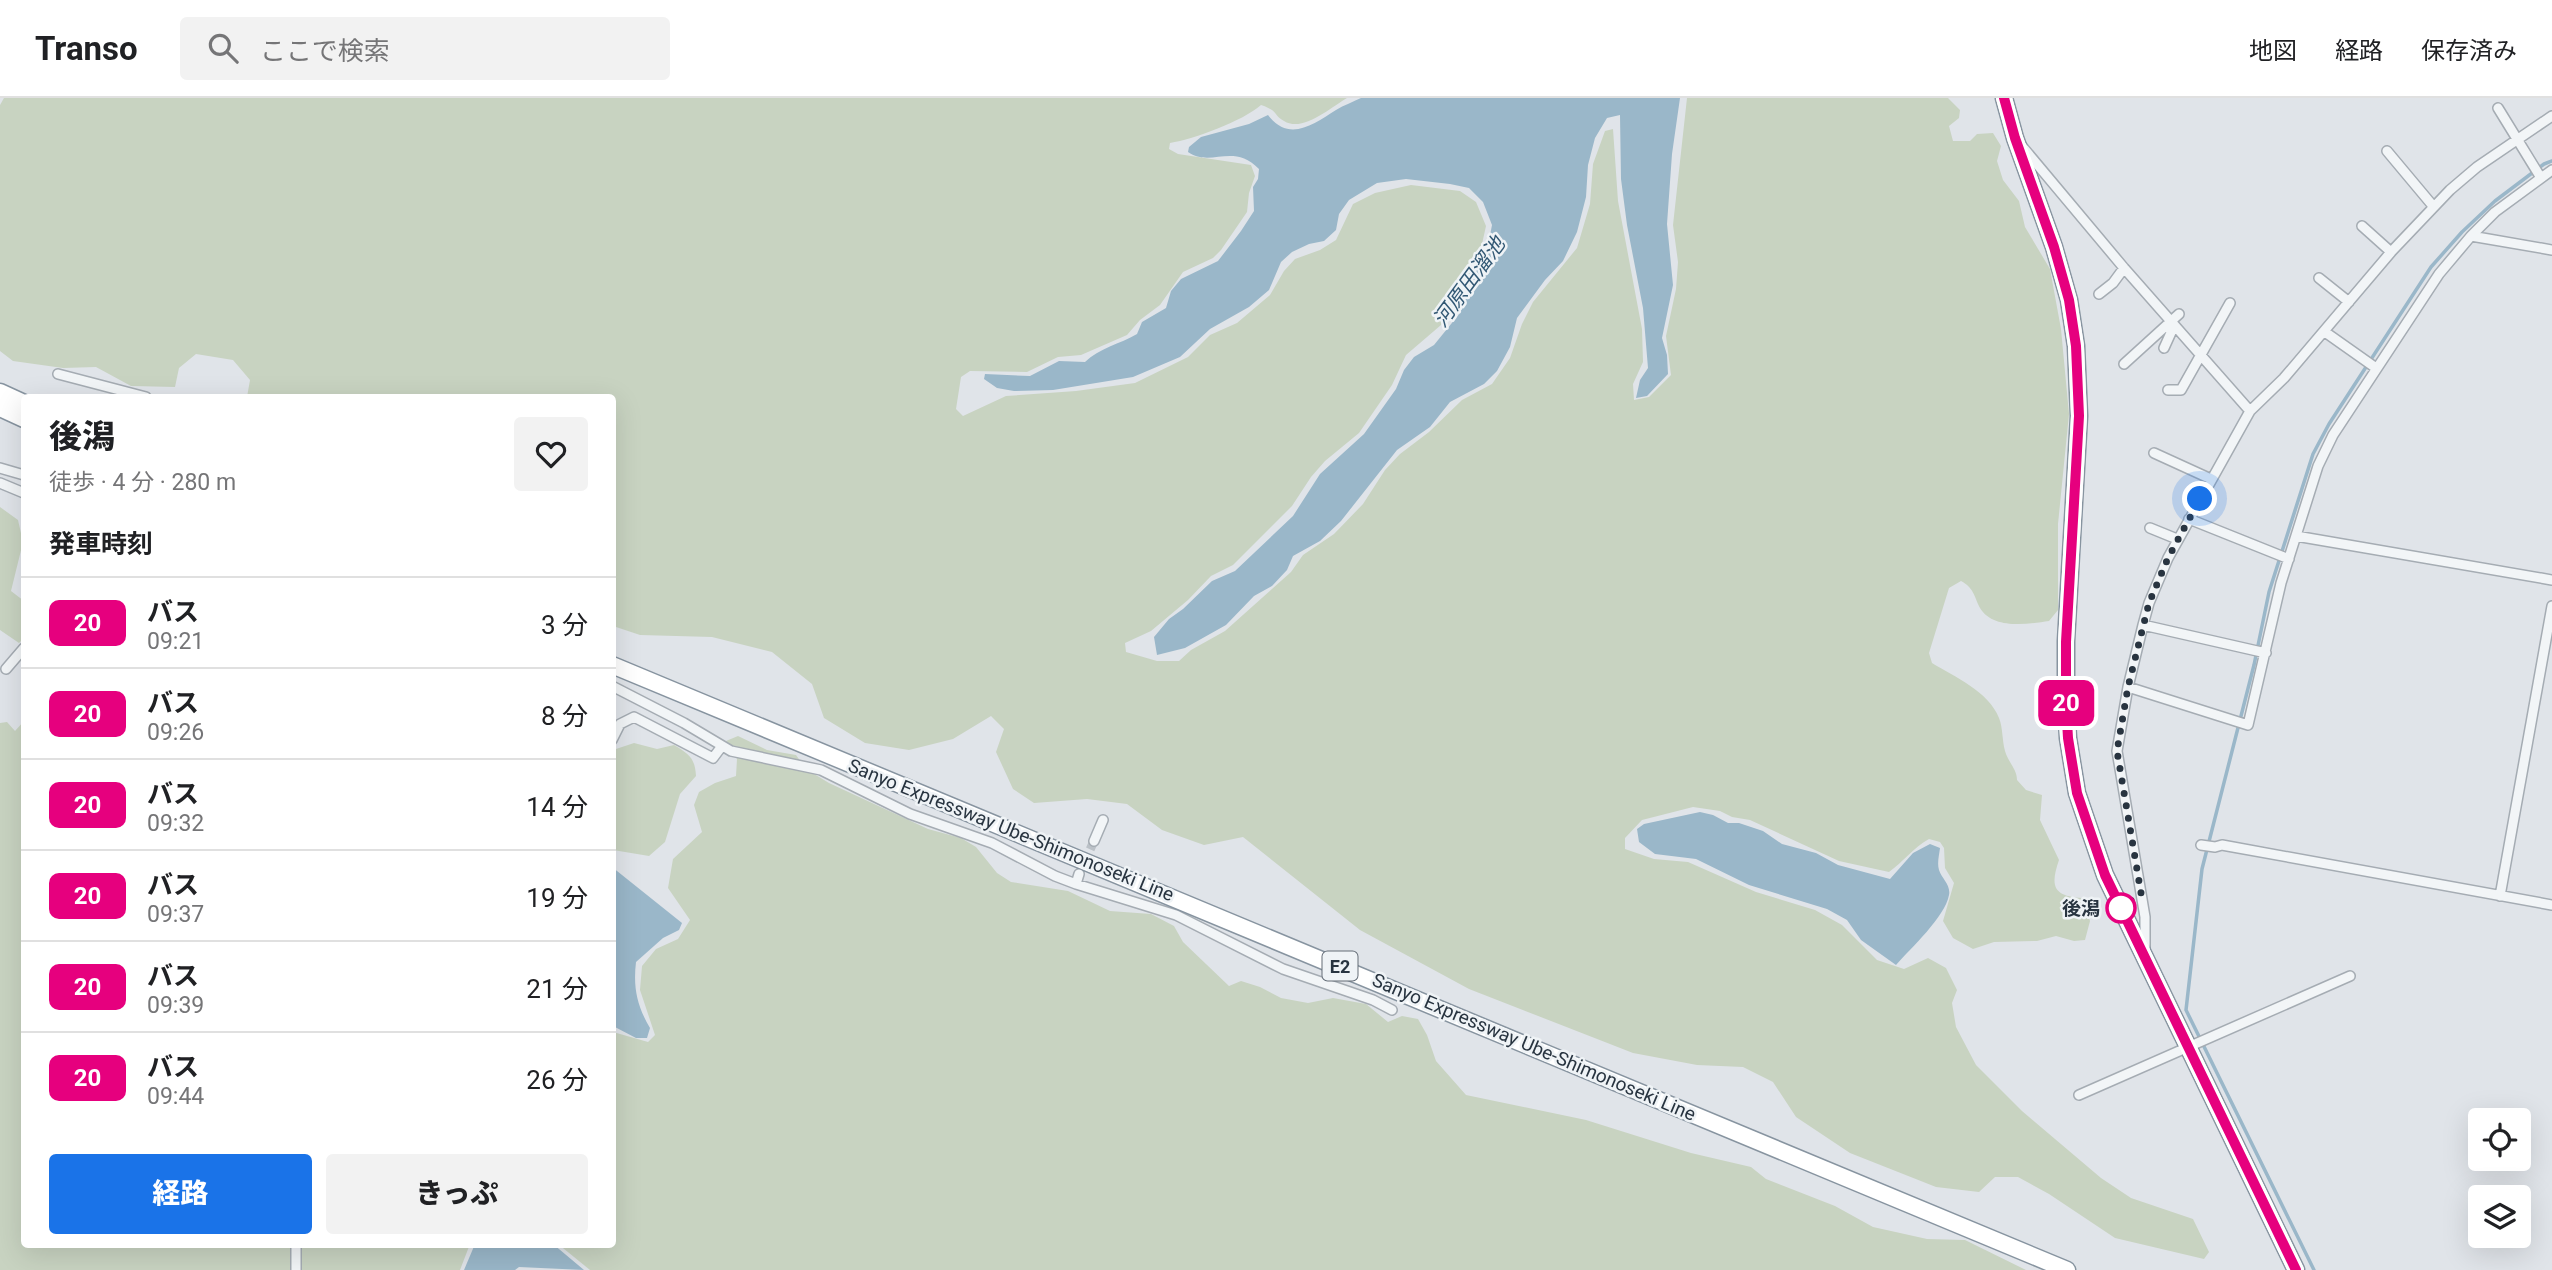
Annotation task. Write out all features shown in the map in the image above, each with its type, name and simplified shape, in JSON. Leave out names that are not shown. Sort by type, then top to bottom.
[{"type":"highway","points":[[2004,98],[2069,300],[2077,357],[2079,416],[2066,642],[2066,704],[2071,768],[2105,875],[2296,1270]]},
{"type":"highway","points":[[0,392],[21,402]]},
{"type":"highway","points":[[0,408],[21,418]]},
{"type":"highway","name":"Sanyo Expressway Ube-Shimonoseki Line","points":[[616,667],[2067,1270]]},
{"type":"street","points":[[2498,108],[2541,178]]},
{"type":"street","points":[[2145,957],[2145,917],[2117,751],[2128,687],[2149,603],[2177,539],[2250,411],[2284,378],[2433,206],[2477,167],[2552,116]]},
{"type":"street","points":[[2015,138],[2124,268],[2250,411]]},
{"type":"street","points":[[2387,151],[2433,206]]},
{"type":"street","points":[[2128,687],[2248,725],[2278,594],[2318,466],[2328,445],[2440,274],[2495,212],[2552,170]]},
{"type":"street","points":[[2362,226],[2391,253]]},
{"type":"street","points":[[2471,236],[2552,250]]},
{"type":"street","points":[[2099,294],[2113,283],[2124,268]]},
{"type":"street","points":[[2319,278],[2348,302]]},
{"type":"street","points":[[2168,390],[2181,390],[2230,303]]},
{"type":"street","points":[[2124,364],[2179,314]]},
{"type":"street","points":[[2164,348],[2172,323]]},
{"type":"street","points":[[2325,332],[2376,368]]},
{"type":"street","points":[[58,374],[122,394]]},
{"type":"street","points":[[2154,453],[2211,480]]},
{"type":"street","points":[[0,468],[21,474]]},
{"type":"street","points":[[0,483],[21,492]]},
{"type":"street","points":[[2189,519],[2289,559]]},
{"type":"street","points":[[2150,528],[2177,539]]},
{"type":"street","points":[[2296,536],[2552,580]]},
{"type":"street","points":[[2500,896],[2552,606]]},
{"type":"street","points":[[2143,625],[2266,653]]},
{"type":"street","points":[[6,669],[21,652]]},
{"type":"street","points":[[616,688],[722,746],[740,753],[821,770],[911,814],[992,843],[1055,876],[1176,915],[1283,969],[1373,1000],[1392,1010]]},
{"type":"street","points":[[616,732],[620,724],[634,717],[713,758],[722,746]]},
{"type":"street","points":[[1094,841],[1103,820]]},
{"type":"street","points":[[2201,845],[2222,845],[2552,905]]},
{"type":"street","points":[[1076,884],[1079,874]]},
{"type":"street","points":[[2080,1096],[2350,976]]},
{"type":"street","points":[[296,1248],[296,1270]]},
{"type":"green space","points":[[4,98],[1347,98],[1317,117],[1300,124],[1284,121],[1271,109],[1261,105],[1218,128],[1170,143],[1169,149],[1178,154],[1251,165],[1255,176],[1249,193],[1247,212],[1221,250],[1213,258],[1183,272],[1160,305],[1140,320],[1127,335],[1081,355],[1058,357],[1027,372],[970,371],[961,377],[956,409],[963,416],[1006,396],[1135,383],[1188,357],[1210,335],[1237,323],[1270,295],[1284,271],[1295,259],[1320,250],[1336,240],[1353,204],[1375,193],[1411,185],[1460,191],[1476,202],[1486,226],[1480,253],[1458,301],[1441,325],[1406,355],[1392,385],[1359,433],[1325,461],[1292,506],[1233,565],[1211,576],[1188,600],[1151,631],[1125,643],[1126,652],[1157,661],[1179,661],[1191,650],[1225,631],[1291,572],[1303,555],[1334,534],[1363,504],[1385,470],[1400,454],[1429,432],[1462,400],[1492,384],[1510,358],[1533,302],[1577,248],[1590,204],[1593,164],[1605,131],[1613,129],[1618,201],[1642,329],[1643,362],[1633,384],[1634,400],[1649,397],[1671,375],[1666,336],[1676,289],[1678,262],[1673,225],[1687,98],[1948,98],[1960,110],[1959,118],[1949,126],[1953,141],[1970,141],[1977,134],[1993,133],[2001,146],[1997,161],[2003,180],[2019,201],[2025,227],[2050,269],[2061,329],[2069,414],[2058,524],[2058,610],[2049,621],[2002,623],[1986,615],[1971,589],[1961,581],[1949,588],[1929,653],[1932,663],[1979,692],[1994,708],[2000,722],[2005,751],[2016,772],[2017,780],[2026,790],[2042,795],[2040,820],[2059,860],[2055,877],[2056,888],[2065,895],[2082,898],[2090,921],[2085,940],[2074,941],[2056,936],[2037,941],[1994,942],[1973,949],[1953,938],[1943,921],[1954,883],[1945,868],[1944,848],[1940,842],[1929,839],[1889,872],[1839,861],[1750,820],[1732,817],[1720,811],[1693,807],[1642,820],[1625,838],[1625,849],[1654,859],[1688,862],[1756,892],[1815,910],[1842,925],[1877,960],[1904,969],[1928,958],[1946,968],[1957,990],[1952,1003],[1956,1027],[1976,1065],[2022,1111],[2101,1178],[2131,1198],[2193,1219],[2209,1252],[2204,1259],[2115,1238],[2049,1194],[2018,1177],[1995,1177],[1979,1192],[1936,1187],[1850,1153],[1796,1117],[1773,1082],[1743,1067],[1697,1065],[1633,1053],[1469,989],[1360,930],[1243,837],[1204,845],[1162,830],[1127,804],[1087,799],[1034,803],[1013,789],[996,752],[1004,729],[991,716],[953,739],[909,750],[865,743],[824,718],[812,684],[772,652],[712,637],[640,635],[616,627],[616,394],[248,394],[250,380],[233,360],[196,354],[179,368],[175,387],[131,386],[96,367],[63,368],[13,361],[0,351],[0,105]]},
{"type":"green space","points":[[0,507],[18,520],[21,533],[21,550],[11,591],[21,599],[21,641],[19,643],[0,630]]},
{"type":"green space","points":[[7,722],[15,731],[21,724],[21,1248],[468,1248],[460,1270],[0,1270],[0,723]]},
{"type":"green space","points":[[738,736],[767,750],[796,755],[806,769],[829,783],[928,829],[961,838],[976,847],[997,873],[1011,882],[1068,891],[1110,911],[1151,914],[1174,926],[1183,942],[1229,986],[1241,981],[1281,998],[1308,1003],[1333,998],[1366,1004],[1388,1022],[1402,1016],[1418,1019],[1436,1061],[1466,1095],[1586,1120],[1691,1153],[1751,1167],[1766,1179],[1835,1206],[1873,1227],[1927,1239],[1965,1240],[2026,1270],[590,1270],[563,1248],[616,1248],[616,1033],[648,1042],[655,1035],[640,990],[642,966],[656,949],[678,939],[690,920],[668,888],[673,859],[702,832],[694,805],[699,792],[736,776],[737,759],[726,741]]},
{"type":"green space","points":[[634,743],[657,749],[674,745],[690,757],[694,765],[696,776],[680,794],[665,842],[649,856],[616,850],[616,749]]},
{"type":"water","points":[[1361,98],[1680,98],[1672,154],[1667,224],[1673,285],[1662,338],[1667,355],[1668,374],[1647,396],[1636,398],[1640,380],[1648,368],[1643,308],[1621,179],[1620,115],[1607,118],[1595,138],[1588,165],[1586,197],[1577,232],[1563,261],[1517,318],[1510,347],[1497,371],[1484,384],[1450,402],[1430,427],[1397,450],[1341,521],[1320,541],[1293,556],[1287,570],[1272,586],[1254,596],[1226,625],[1185,648],[1157,655],[1154,637],[1169,619],[1212,581],[1235,571],[1293,516],[1320,474],[1364,434],[1396,389],[1404,370],[1414,357],[1434,345],[1460,313],[1487,251],[1492,225],[1483,202],[1469,188],[1450,184],[1406,179],[1377,183],[1349,200],[1339,214],[1336,230],[1324,241],[1292,252],[1281,262],[1269,290],[1249,307],[1210,329],[1180,357],[1133,377],[1053,390],[1014,391],[997,388],[984,379],[985,374],[1030,376],[1059,361],[1085,362],[1137,334],[1142,322],[1166,308],[1171,291],[1181,279],[1218,261],[1254,211],[1253,187],[1258,179],[1259,169],[1240,157],[1205,158],[1188,152],[1189,147],[1201,137],[1249,124],[1268,115],[1284,128],[1302,128]]},
{"type":"water","points":[[1700,812],[1728,823],[1739,823],[1763,831],[1782,844],[1816,853],[1838,865],[1890,879],[1913,853],[1930,844],[1940,848],[1938,867],[1949,891],[1946,904],[1934,922],[1896,965],[1861,940],[1847,920],[1827,909],[1749,885],[1696,859],[1655,854],[1639,842],[1637,829],[1644,824]]},
{"type":"water","points":[[616,870],[682,923],[679,930],[663,938],[636,962],[637,996],[650,1028],[647,1038],[636,1038],[616,1028]]},
{"type":"water","points":[[473,1248],[558,1248],[584,1270],[519,1267],[515,1270],[464,1270]]},
{"type":"waterway","points":[[2314,1270],[2186,1010],[2202,869],[2254,665],[2269,592],[2313,454],[2329,424],[2431,267],[2462,232],[2495,201],[2544,164],[2552,161]]},
{"type":"tunnel","points":[[1079,874],[1094,841]]},
{"type":"bus line","name":"20","points":[[2004,98],[2015,138],[2054,247],[2069,300],[2076,346],[2079,416],[2066,642],[2066,704],[2071,768],[2077,793],[2105,875],[2296,1270]]},
{"type":"place","name":"後潟","points":[[2121,908]]},
{"type":"route","points":[[2121,908],[2141,893],[2117,751],[2128,687],[2149,603],[2177,539],[2200,499]]},
{"type":"water label","name":"河原田溜池","points":[[1469,282]]}]
